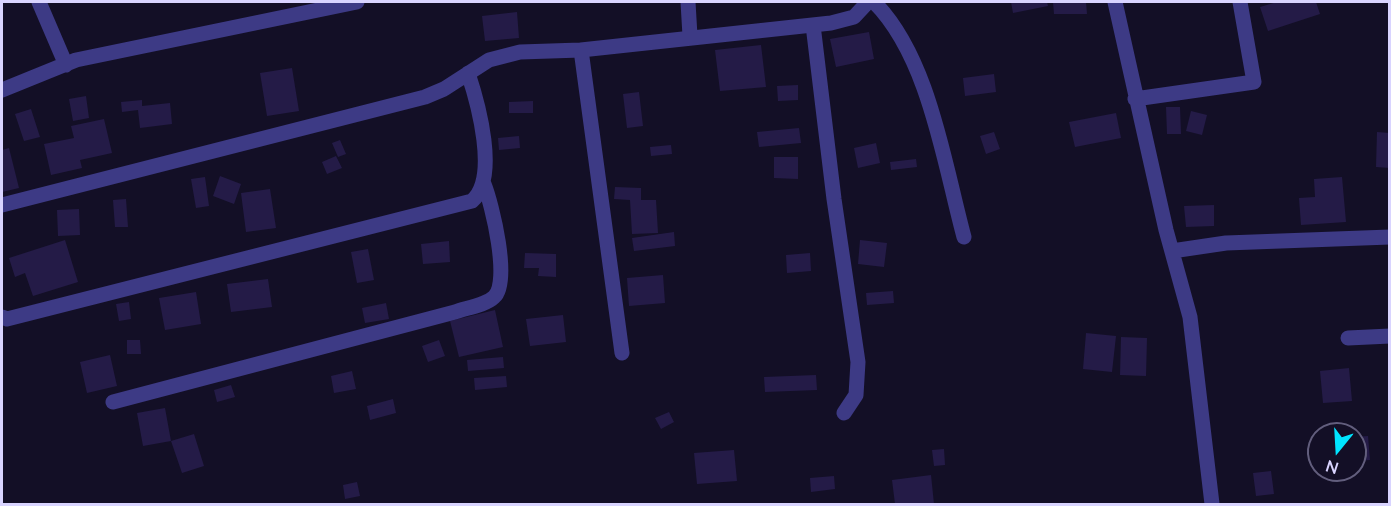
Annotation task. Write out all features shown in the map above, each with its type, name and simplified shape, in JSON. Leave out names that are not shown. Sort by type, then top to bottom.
[{"type":"street","points":[[39,2],[66,65]]},
{"type":"street","points":[[2,90],[76,60],[297,7],[357,2]]},
{"type":"street","points":[[688,2],[690,36]]},
{"type":"street","points":[[2,205],[425,97],[444,89],[468,73],[504,55],[581,50],[690,36],[813,25],[854,17],[868,2]]},
{"type":"street","points":[[874,2],[896,30],[923,83],[964,237]]},
{"type":"street","points":[[1115,2],[1135,99],[1172,251],[1191,317],[1212,504]]},
{"type":"street","points":[[1135,99],[1254,82],[1240,2]]},
{"type":"street","points":[[813,25],[834,199],[858,362],[856,395],[844,413]]},
{"type":"street","points":[[581,50],[622,353]]},
{"type":"street","points":[[113,402],[455,312],[490,300],[498,292],[501,282],[496,229],[484,184],[485,160],[479,112],[468,73]]},
{"type":"street","points":[[2,317],[7,319],[466,204],[477,196],[484,184]]},
{"type":"street","points":[[1172,251],[1226,243],[1389,237]]},
{"type":"street","points":[[1348,338],[1389,336]]},
{"type":"building","points":[[1011,2],[1047,2],[1048,6],[1013,13]]},
{"type":"building","points":[[1053,2],[1086,2],[1087,14],[1054,14]]},
{"type":"building","points":[[1277,2],[1316,2],[1320,14],[1268,31],[1260,7]]},
{"type":"building","points":[[517,12],[519,38],[485,41],[482,16]]},
{"type":"building","points":[[869,32],[874,59],[836,67],[830,39]]},
{"type":"building","points":[[761,45],[766,87],[720,91],[715,50]]},
{"type":"building","points":[[292,68],[299,111],[267,116],[260,73]]},
{"type":"building","points":[[994,74],[996,92],[965,96],[963,78]]},
{"type":"building","points":[[798,85],[798,100],[778,101],[777,86]]},
{"type":"building","points":[[639,92],[643,126],[627,128],[623,94]]},
{"type":"building","points":[[86,96],[89,118],[73,121],[69,99]]},
{"type":"building","points":[[142,100],[142,106],[170,103],[172,124],[140,128],[138,110],[122,112],[121,102]]},
{"type":"building","points":[[533,101],[533,113],[509,113],[509,102]]},
{"type":"building","points":[[1166,107],[1180,107],[1181,134],[1167,134]]},
{"type":"building","points":[[31,109],[40,137],[24,141],[15,114]]},
{"type":"building","points":[[1191,111],[1207,115],[1202,135],[1186,131]]},
{"type":"building","points":[[1116,113],[1121,138],[1075,147],[1069,122]]},
{"type":"building","points":[[104,119],[112,153],[80,160],[82,168],[51,175],[44,144],[74,138],[71,126]]},
{"type":"building","points":[[799,128],[801,143],[759,147],[757,132]]},
{"type":"building","points":[[994,132],[1000,149],[986,154],[980,136]]},
{"type":"building","points":[[1377,132],[1390,133],[1390,168],[1376,167]]},
{"type":"building","points":[[519,136],[520,148],[499,150],[498,138]]},
{"type":"building","points":[[340,140],[346,154],[338,157],[332,143]]},
{"type":"building","points":[[876,143],[880,163],[858,168],[854,148]]},
{"type":"building","points":[[671,145],[672,154],[651,156],[650,147]]},
{"type":"building","points":[[9,148],[19,188],[2,192],[2,150]]},
{"type":"building","points":[[336,156],[342,168],[327,174],[322,162]]},
{"type":"building","points":[[774,157],[798,157],[798,179],[774,178]]},
{"type":"building","points":[[916,159],[917,167],[891,170],[890,162]]},
{"type":"building","points":[[220,176],[241,184],[234,204],[213,196]]},
{"type":"building","points":[[205,177],[209,206],[196,208],[191,179]]},
{"type":"building","points":[[1342,177],[1346,222],[1301,225],[1299,198],[1315,197],[1314,179]]},
{"type":"building","points":[[615,187],[641,188],[641,200],[656,200],[658,233],[632,234],[630,200],[614,199]]},
{"type":"building","points":[[270,189],[276,228],[246,232],[241,193]]},
{"type":"building","points":[[126,199],[128,227],[115,227],[113,200]]},
{"type":"building","points":[[1214,205],[1214,226],[1186,227],[1184,206]]},
{"type":"building","points":[[79,209],[80,235],[58,236],[57,210]]},
{"type":"building","points":[[674,232],[675,246],[634,251],[632,238]]},
{"type":"building","points":[[65,240],[78,282],[33,296],[25,273],[15,277],[9,258]]},
{"type":"building","points":[[860,240],[887,243],[884,267],[858,264]]},
{"type":"building","points":[[449,241],[450,262],[423,264],[421,244]]},
{"type":"building","points":[[368,249],[374,280],[357,283],[351,252]]},
{"type":"building","points":[[525,253],[556,254],[556,277],[538,276],[539,268],[524,268]]},
{"type":"building","points":[[810,253],[811,271],[787,273],[786,255]]},
{"type":"building","points":[[663,275],[665,303],[629,306],[627,278]]},
{"type":"building","points":[[268,279],[272,307],[231,312],[227,284]]},
{"type":"building","points":[[893,291],[894,303],[867,305],[866,293]]},
{"type":"building","points":[[196,292],[201,324],[165,330],[159,298]]},
{"type":"building","points":[[129,302],[131,319],[119,321],[116,304]]},
{"type":"building","points":[[386,303],[389,319],[365,323],[362,308]]},
{"type":"building","points":[[495,310],[503,347],[459,357],[450,321]]},
{"type":"building","points":[[563,315],[566,342],[530,346],[526,319]]},
{"type":"building","points":[[1086,333],[1116,336],[1112,372],[1083,369]]},
{"type":"building","points":[[1121,337],[1147,338],[1146,376],[1120,375]]},
{"type":"building","points":[[127,340],[140,340],[141,354],[127,354]]},
{"type":"building","points":[[439,340],[445,356],[428,362],[422,346]]},
{"type":"building","points":[[110,355],[117,386],[87,393],[80,362]]},
{"type":"building","points":[[503,357],[504,368],[468,371],[467,360]]},
{"type":"building","points":[[1349,368],[1352,401],[1323,403],[1320,371]]},
{"type":"building","points":[[352,371],[356,389],[334,393],[331,376]]},
{"type":"building","points":[[816,375],[817,390],[765,392],[764,377]]},
{"type":"building","points":[[506,376],[507,387],[475,390],[474,378]]},
{"type":"building","points":[[231,385],[235,397],[217,402],[214,390]]},
{"type":"building","points":[[393,399],[396,413],[370,420],[367,406]]},
{"type":"building","points":[[165,408],[171,441],[143,446],[137,413]]},
{"type":"building","points":[[669,412],[674,422],[661,429],[655,418]]},
{"type":"building","points":[[194,434],[204,466],[182,473],[171,441]]},
{"type":"building","points":[[1367,436],[1370,460],[1367,460]]},
{"type":"building","points":[[944,449],[945,465],[934,466],[932,450]]},
{"type":"building","points":[[734,450],[737,481],[697,484],[694,453]]},
{"type":"building","points":[[1271,471],[1274,494],[1256,496],[1253,473]]},
{"type":"building","points":[[931,475],[934,504],[895,504],[892,480]]},
{"type":"building","points":[[834,476],[835,489],[811,492],[810,478]]},
{"type":"building","points":[[357,482],[360,496],[345,499],[343,485]]}]
